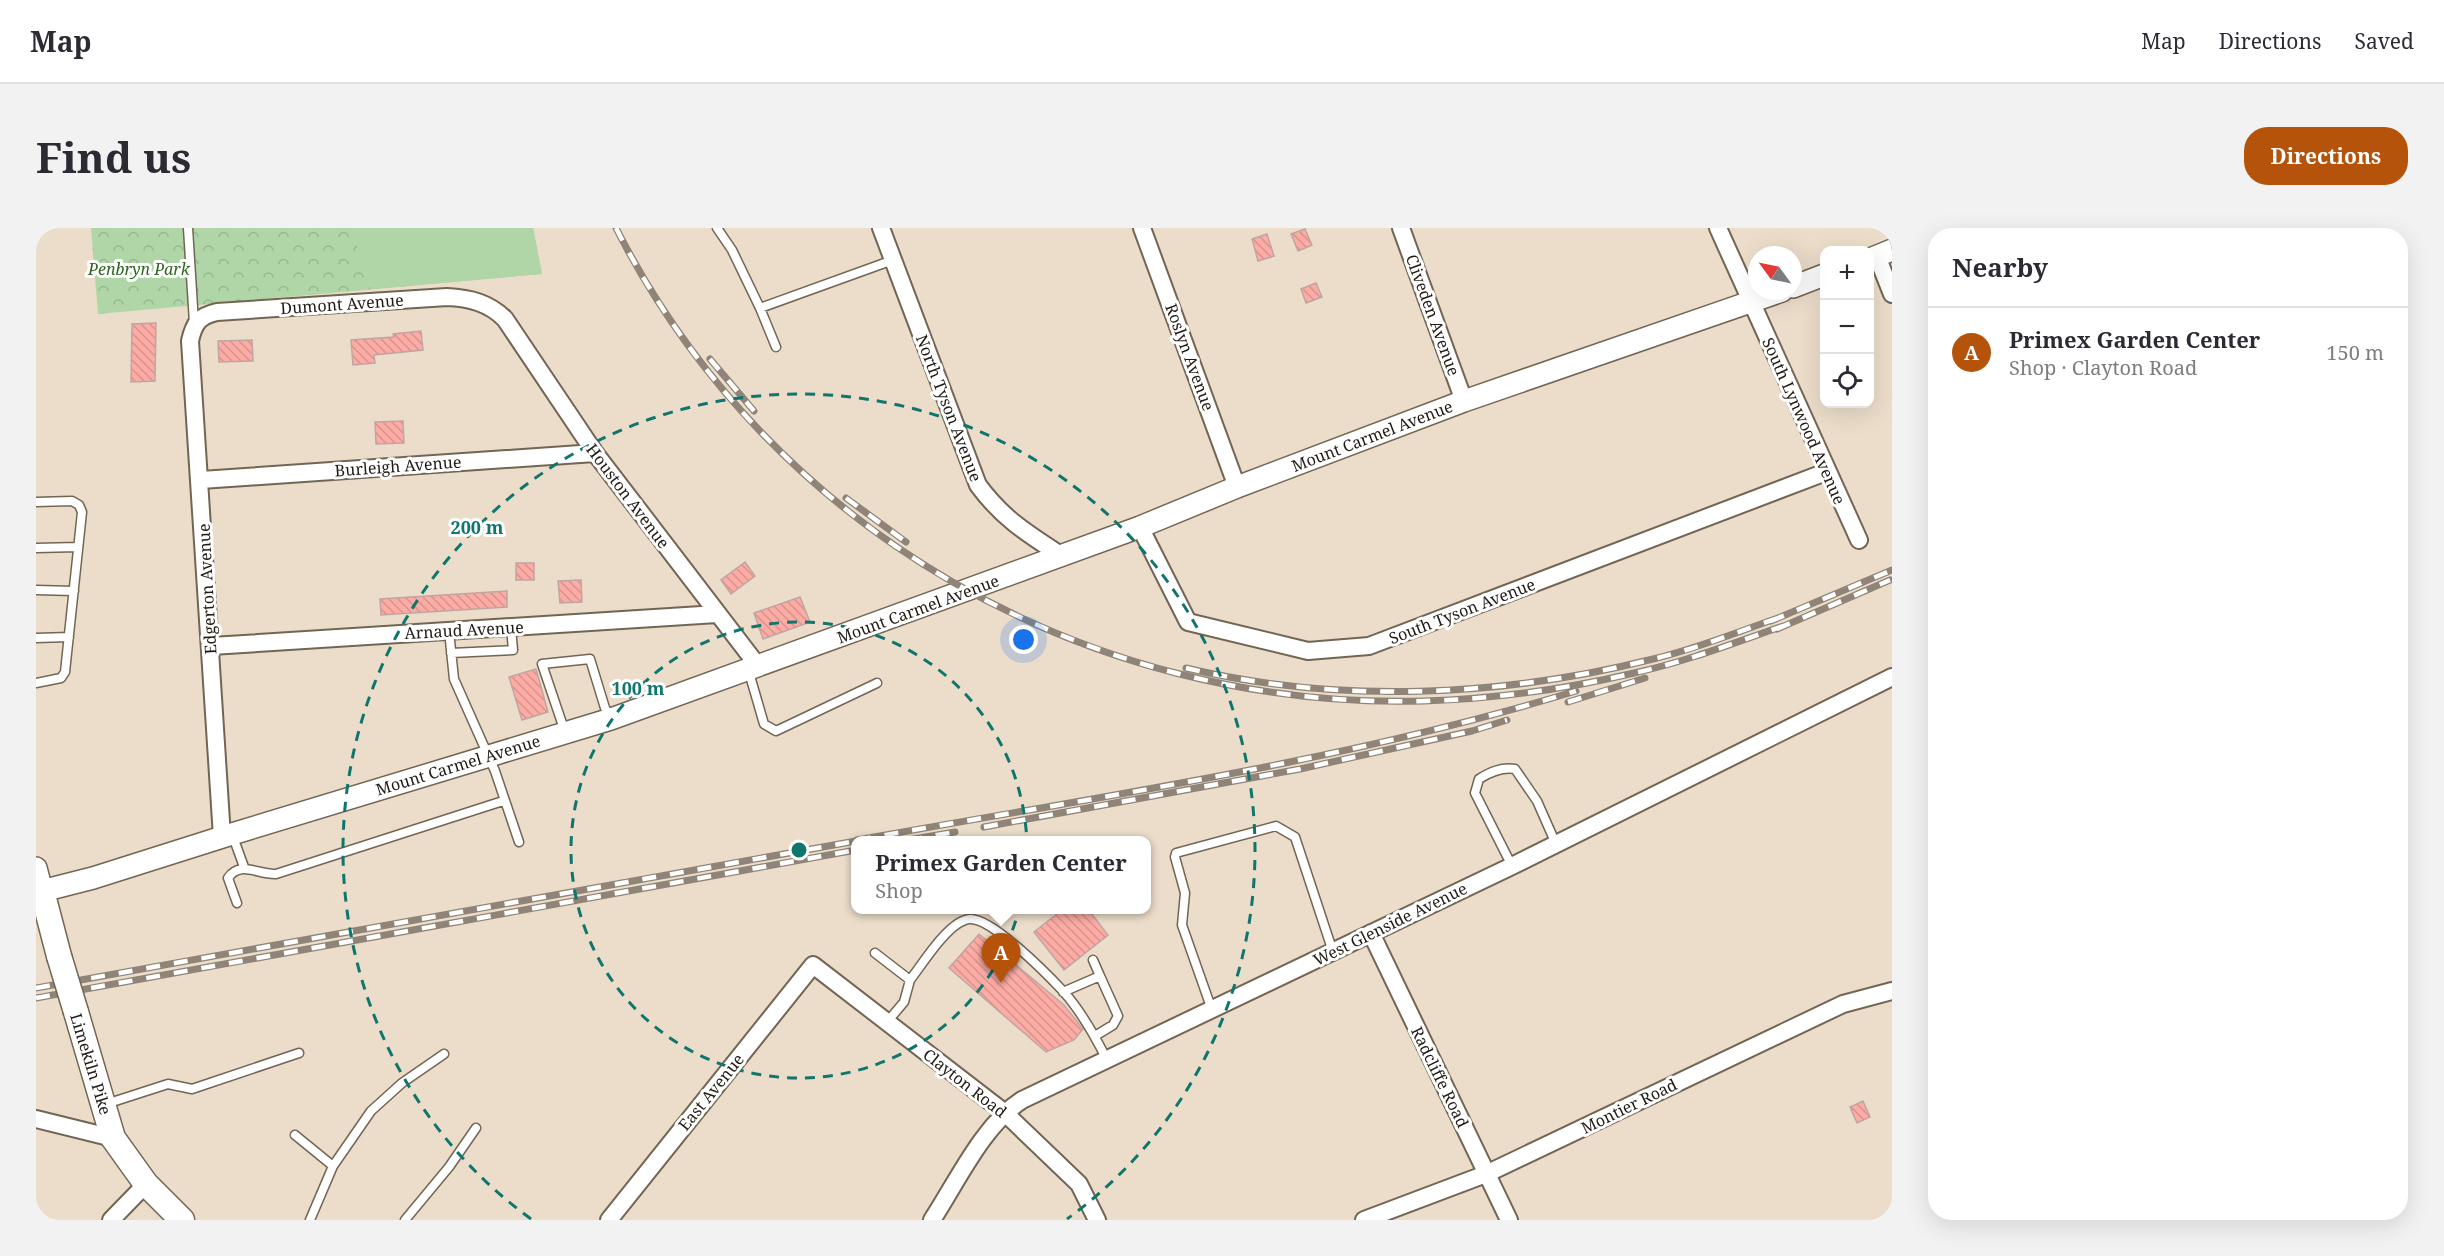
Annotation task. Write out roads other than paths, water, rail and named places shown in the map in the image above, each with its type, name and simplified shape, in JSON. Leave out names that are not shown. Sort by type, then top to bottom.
[{"type":"main road","name":"Limekiln Pike","points":[[38,884],[113,1138],[146,1184],[182,1220]]},
{"type":"main road","points":[[36,930],[58,953]]},
{"type":"street","name":"North Tyson Avenue","points":[[881,228],[978,486],[994,507],[1014,525],[1062,556]]},
{"type":"street","name":"Roslyn Avenue","points":[[1142,228],[1237,487]]},
{"type":"street","name":"Cliveden Avenue","points":[[1401,228],[1464,401]]},
{"type":"street","name":"South Lynwood Avenue","points":[[1718,228],[1858,540]]},
{"type":"street","points":[[1879,255],[1892,294]]},
{"type":"street","points":[[1802,284],[1820,277]]},
{"type":"street","name":"Dumont Avenue","points":[[194,324],[204,315],[217,312],[447,297],[465,298],[480,303],[494,309],[505,320]]},
{"type":"street","name":"Mount Carmel Avenue","points":[[38,884],[93,878],[611,719],[1140,527],[1237,487],[1464,401],[1759,300]]},
{"type":"street","name":"Houston Avenue","points":[[505,320],[595,453],[717,614],[753,667]]},
{"type":"street","name":"Edgerton Avenue","points":[[194,324],[190,341],[211,646],[227,835]]},
{"type":"street","name":"Burleigh Avenue","points":[[201,480],[595,453]]},
{"type":"street","name":"South Tyson Avenue","points":[[1140,527],[1188,622],[1308,651],[1369,646],[1826,472]]},
{"type":"street","name":"Arnaud Avenue","points":[[211,646],[717,614]]},
{"type":"street","name":"West Glenside Avenue","points":[[932,1220],[990,1130],[1005,1113],[1022,1100],[1108,1061],[1512,866],[1892,677]]},
{"type":"street","name":"Radcliffe Road","points":[[1371,933],[1509,1220]]},
{"type":"street","name":"Clayton Road","points":[[813,965],[1005,1113],[1079,1184],[1097,1220]]},
{"type":"street","name":"East Avenue","points":[[609,1220],[813,965]]},
{"type":"street","name":"Montier Road","points":[[1364,1220],[1486,1174],[1843,1004],[1892,991]]},
{"type":"street","points":[[36,1119],[113,1138]]},
{"type":"street","points":[[111,1220],[146,1184]]},
{"type":"lane","points":[[188,228],[194,324]]},
{"type":"lane","points":[[717,228],[732,250],[776,347]]},
{"type":"lane","points":[[760,308],[893,260]]},
{"type":"lane","points":[[36,502],[72,501],[79,505],[82,512],[65,672],[61,678],[36,683]]},
{"type":"lane","points":[[36,548],[78,547]]},
{"type":"lane","points":[[36,590],[74,591]]},
{"type":"lane","points":[[451,653],[513,650],[511,628]]},
{"type":"lane","points":[[449,631],[454,679],[495,771],[519,842]]},
{"type":"lane","points":[[36,638],[69,637]]},
{"type":"lane","points":[[565,732],[542,664],[590,659],[605,708],[611,719]]},
{"type":"lane","points":[[753,667],[764,724],[776,731],[877,683]]},
{"type":"lane","points":[[1512,866],[1475,793],[1475,785],[1487,774],[1506,767],[1515,769],[1537,801],[1556,844]]},
{"type":"lane","points":[[237,903],[228,878],[233,871],[244,867],[266,875],[276,874],[504,801]]},
{"type":"lane","points":[[1212,1011],[1182,925],[1185,893],[1175,857],[1176,853],[1276,826],[1287,830],[1295,837],[1333,952]]},
{"type":"lane","points":[[227,835],[244,867]]},
{"type":"lane","points":[[887,1022],[904,1002],[910,980],[945,934],[958,923],[970,919],[1002,935],[1063,992],[1095,1036],[1108,1061]]},
{"type":"lane","points":[[875,953],[910,980]]},
{"type":"lane","points":[[1093,960],[1118,1016],[1113,1025],[1095,1036]]},
{"type":"lane","points":[[1063,992],[1100,976]]},
{"type":"lane","points":[[103,1105],[168,1084],[192,1089],[299,1053]]},
{"type":"lane","points":[[310,1220],[333,1166],[371,1111],[402,1083],[444,1054]]},
{"type":"lane","points":[[405,1220],[449,1167],[476,1128]]},
{"type":"lane","points":[[295,1135],[333,1166]]},
{"type":"railway","points":[[616,228],[681,336],[760,431],[851,513],[952,582],[1061,635],[1178,674],[1299,696],[1424,701],[1503,695],[1608,679],[1691,658],[1783,626]]},
{"type":"railway","points":[[710,359],[754,411]]},
{"type":"railway","points":[[846,498],[906,542]]},
{"type":"railway","points":[[1771,621],[1892,570]]},
{"type":"railway","points":[[1777,629],[1890,580]]},
{"type":"railway","points":[[1186,668],[1244,680],[1302,687],[1361,691],[1479,688],[1538,682],[1653,659],[1778,618]]},
{"type":"railway","points":[[1568,702],[1645,678]]},
{"type":"railway","points":[[880,836],[1128,793],[1309,758],[1488,716],[1576,691]]},
{"type":"railway","points":[[984,827],[1300,769],[1472,731],[1507,720]]},
{"type":"railway","points":[[932,836],[955,832]]},
{"type":"railway","points":[[36,988],[851,842]]},
{"type":"railway","points":[[36,998],[851,851]]},
{"type":"place","name":"Primex Garden Center","points":[[1001,983]]},
{"type":"park label","name":"Penbryn Park","points":[[139,269]]}]
